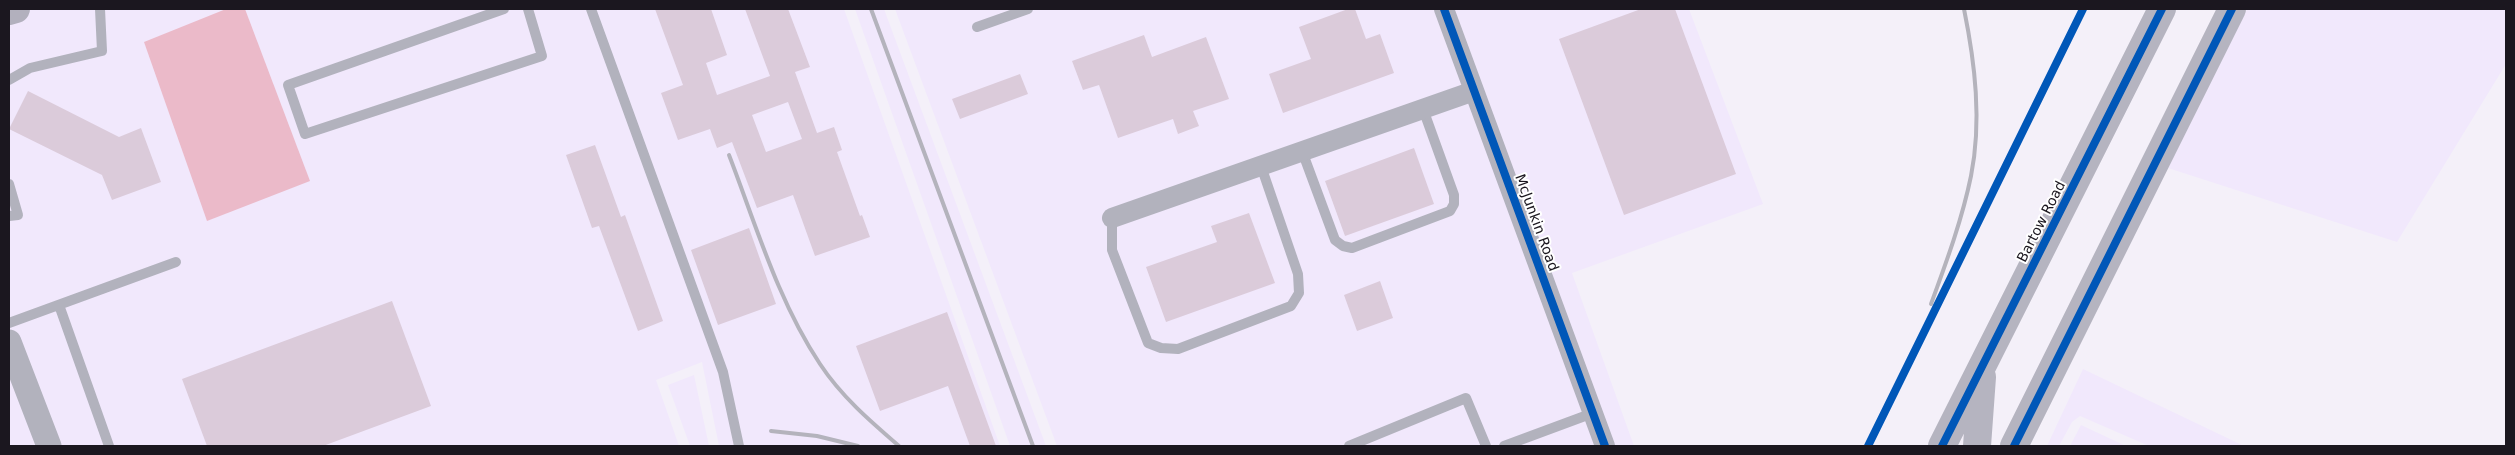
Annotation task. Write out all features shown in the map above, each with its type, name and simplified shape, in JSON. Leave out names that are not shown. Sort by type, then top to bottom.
[{"type":"main road","points":[[9,11],[16,9]]},
{"type":"main road","name":"Bartow Road","points":[[1942,446],[2162,9]]},
{"type":"main road","points":[[2014,446],[2232,9]]},
{"type":"main road","points":[[1977,446],[1983,366]]},
{"type":"street","name":"McJunkin Road","points":[[1444,9],[1605,446]]},
{"type":"street","points":[[1112,218],[1474,91]]},
{"type":"street","points":[[9,342],[21,385],[49,446]]},
{"type":"lane","points":[[9,80],[30,68],[102,51],[100,9]]},
{"type":"lane","points":[[504,9],[288,84],[305,134],[542,56],[528,9]]},
{"type":"lane","points":[[592,9],[723,372],[739,446]]},
{"type":"lane","points":[[977,27],[1028,9]]},
{"type":"lane","points":[[1302,151],[1335,240],[1343,246],[1352,248],[1450,210],[1454,204],[1454,194],[1423,109]]},
{"type":"lane","points":[[1112,218],[1112,250],[1148,343],[1161,348],[1178,349],[1291,306],[1299,293],[1298,274],[1261,166]]},
{"type":"lane","points":[[9,184],[18,215],[9,216]]},
{"type":"lane","points":[[9,323],[176,262]]},
{"type":"lane","points":[[59,305],[109,446]]},
{"type":"lane","points":[[1349,446],[1466,398],[1486,446]]},
{"type":"lane","points":[[1504,446],[1593,413]]},
{"type":"shaded area","points":[[9,9],[844,9],[1000,446],[719,446],[702,362],[656,380],[679,446],[9,446]]},
{"type":"shaded area","points":[[226,9],[245,9],[310,181],[207,221],[144,42]]},
{"type":"shaded area","points":[[855,9],[884,9],[1046,446],[1010,446]]},
{"type":"shaded area","points":[[895,9],[1689,9],[1763,204],[1572,273],[1634,446],[1057,446]]},
{"type":"shaded area","points":[[2247,9],[2506,9],[2506,64],[2397,242],[2168,168]]},
{"type":"shaded area","points":[[2083,369],[2244,446],[2149,446],[2080,416],[2072,422],[2059,446],[2047,446]]},
{"type":"shaded area","points":[[694,375],[709,446],[690,446],[668,385]]},
{"type":"shaded area","points":[[2081,425],[2126,446],[2070,446]]},
{"type":"building","points":[[655,9],[711,9],[727,55],[706,63],[717,95],[770,76],[745,9],[788,9],[810,67],[795,72],[817,133],[834,127],[842,150],[837,152],[860,216],[862,215],[870,237],[815,256],[793,195],[757,208],[732,142],[717,148],[710,129],[678,140],[661,93],[683,85]],"holes":[[[788,102],[802,139],[766,152],[752,115]]]},
{"type":"building","points":[[1348,9],[1355,9],[1366,39],[1380,34],[1394,73],[1283,113],[1269,74],[1311,59],[1299,27]]},
{"type":"building","points":[[1641,9],[1675,9],[1736,174],[1624,215],[1559,39]]},
{"type":"building","points":[[1144,35],[1152,57],[1206,37],[1229,99],[1193,111],[1199,126],[1178,134],[1173,119],[1118,138],[1099,85],[1083,90],[1072,61]]},
{"type":"building","points":[[1020,74],[1028,94],[960,119],[952,99]]},
{"type":"building","points":[[28,91],[119,137],[141,128],[161,182],[112,200],[102,175],[9,129]]},
{"type":"building","points":[[595,145],[621,217],[625,215],[663,321],[638,331],[599,226],[592,228],[566,155]]},
{"type":"building","points":[[1414,148],[1434,204],[1345,236],[1325,181]]},
{"type":"building","points":[[1249,213],[1275,283],[1166,322],[1146,267],[1217,242],[1211,226]]},
{"type":"building","points":[[749,228],[776,304],[718,325],[691,250]]},
{"type":"building","points":[[1380,281],[1393,318],[1357,331],[1344,295]]},
{"type":"building","points":[[392,301],[431,406],[323,446],[207,446],[182,379]]},
{"type":"building","points":[[947,312],[996,446],[970,446],[948,386],[880,411],[856,346]]},
{"type":"railway","points":[[871,9],[1033,446]]},
{"type":"railway","points":[[1931,304],[1958,225],[1971,176],[1974,155],[1977,113],[1976,92],[1964,9]]},
{"type":"railway","points":[[1868,446],[2083,9]]},
{"type":"railway","points":[[729,155],[780,289],[805,340],[837,387],[867,418],[899,446]]},
{"type":"railway","points":[[771,431],[817,436],[858,446]]},
{"type":"cycle path","points":[[1444,9],[1605,446]]},
{"type":"cycle path","points":[[1868,446],[2083,9]]},
{"type":"cycle path","points":[[1942,446],[2162,9]]},
{"type":"cycle path","points":[[2014,446],[2232,9]]}]
